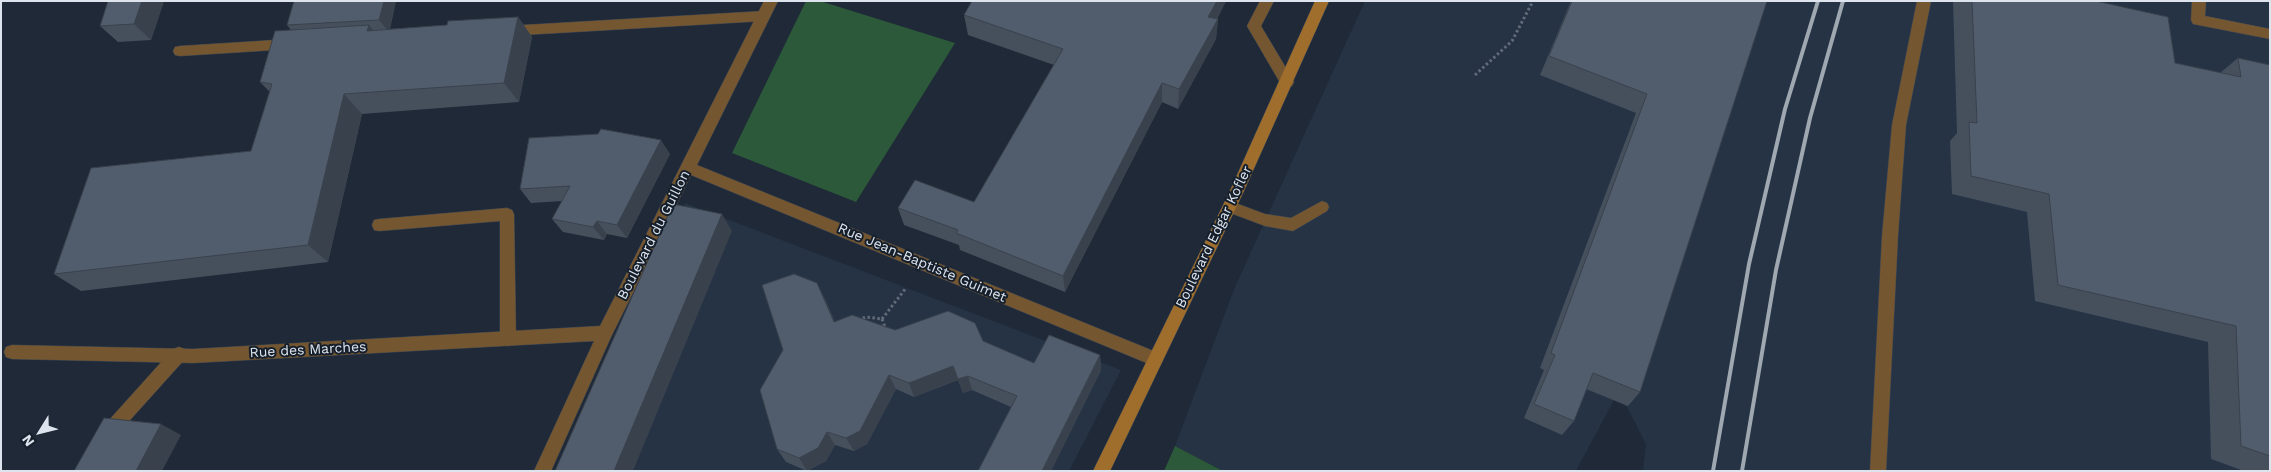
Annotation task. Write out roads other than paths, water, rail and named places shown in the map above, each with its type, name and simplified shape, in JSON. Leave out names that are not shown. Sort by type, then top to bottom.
[{"type":"street","name":"Boulevard du Guillon","points":[[542,471],[605,333],[772,1]]},
{"type":"street","points":[[1267,1],[1254,26],[1288,82]]},
{"type":"street","name":"Boulevard Edgar Kofler","points":[[1102,471],[1230,207],[1288,82],[1322,1]]},
{"type":"street","points":[[1878,471],[1890,236],[1900,125],[1924,1]]},
{"type":"street","points":[[2199,1],[2198,20],[2270,34]]},
{"type":"street","points":[[496,32],[764,16]]},
{"type":"street","points":[[180,51],[308,43]]},
{"type":"street","name":"Rue Jean-Baptiste Guimet","points":[[689,168],[791,208],[921,264],[1155,359]]},
{"type":"street","points":[[1230,207],[1266,220],[1293,225],[1322,207]]},
{"type":"street","points":[[379,225],[507,214],[508,339]]},
{"type":"street","name":"Rue des Marches","points":[[12,352],[179,354],[193,356],[605,333]]},
{"type":"street","points":[[94,449],[179,354]]},
{"type":"railway","points":[[1713,471],[1749,264],[1785,109],[1818,1]]},
{"type":"railway","points":[[1742,471],[1776,270],[1810,118],[1843,1]]}]
